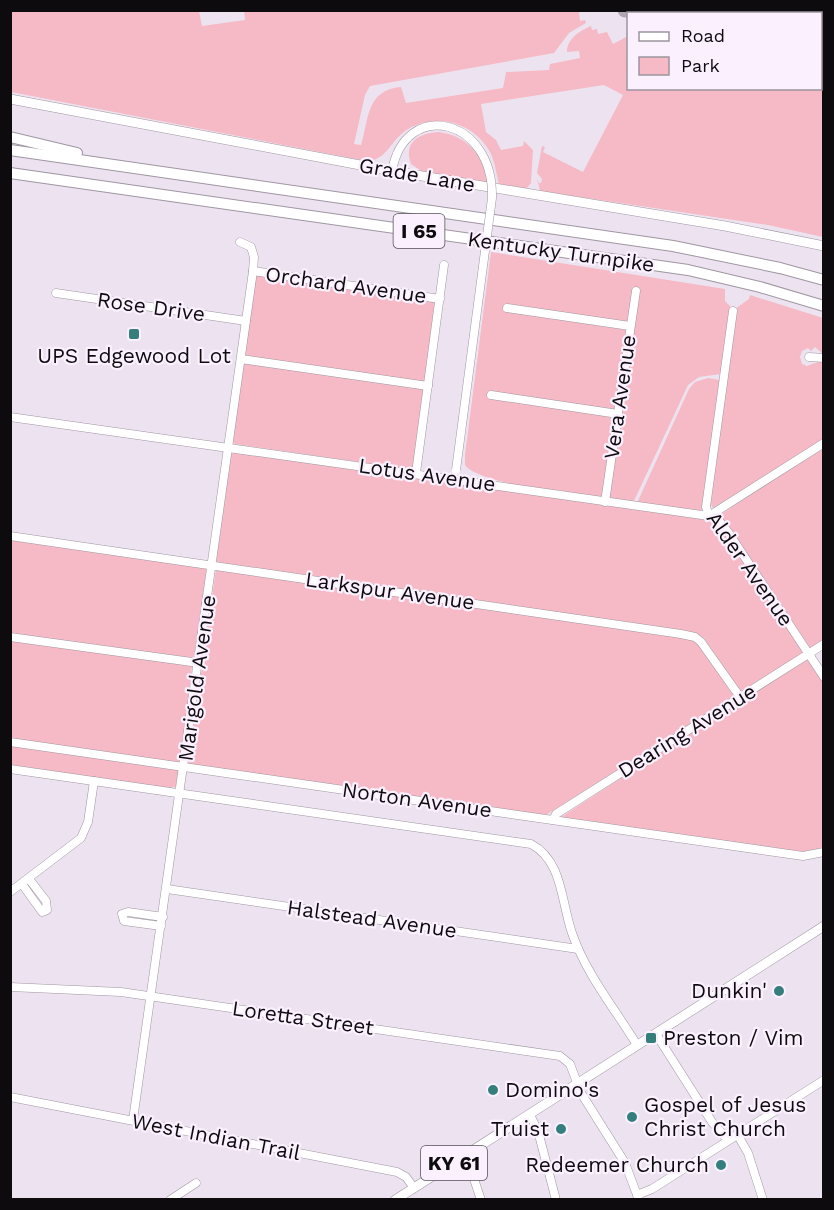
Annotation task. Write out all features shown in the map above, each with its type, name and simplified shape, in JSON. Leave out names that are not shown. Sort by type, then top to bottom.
[{"type":"highway","points":[[10,136],[112,164]]},
{"type":"highway","name":"I 65","points":[[10,150],[673,246],[780,268],[824,280]]},
{"type":"highway","name":"Kentucky Turnpike","points":[[10,173],[688,270],[769,289],[824,306]]},
{"type":"main road","name":"Grade Lane","points":[[10,99],[392,171],[735,228],[824,246]]},
{"type":"main road","name":"KY 61","points":[[395,1200],[824,926]]},
{"type":"street","points":[[392,171],[394,158],[406,141],[421,129],[434,126],[453,128],[468,136],[481,148],[490,167],[492,198],[455,479]]},
{"type":"street","name":"Marigold Avenue","points":[[133,1120],[185,767],[253,271],[254,257],[251,247],[240,242]]},
{"type":"street","points":[[416,473],[444,265]]},
{"type":"street","name":"Orchard Avenue","points":[[253,271],[440,298]]},
{"type":"street","name":"Vera Avenue","points":[[605,502],[636,291]]},
{"type":"street","name":"Rose Drive","points":[[56,293],[246,321]]},
{"type":"street","points":[[507,308],[630,326]]},
{"type":"street","name":"Alder Avenue","points":[[733,311],[706,499],[709,516],[720,522],[728,532],[824,677]]},
{"type":"street","points":[[808,357],[824,358]]},
{"type":"street","points":[[241,359],[428,386]]},
{"type":"street","points":[[491,395],[618,414]]},
{"type":"street","name":"Lotus Avenue","points":[[10,417],[709,516]]},
{"type":"street","points":[[709,516],[824,444]]},
{"type":"street","name":"Larkspur Avenue","points":[[10,536],[695,637],[705,646],[740,698]]},
{"type":"street","points":[[10,636],[199,663]]},
{"type":"street","name":"Dearing Avenue","points":[[554,820],[556,814],[824,644]]},
{"type":"street","name":"Norton Avenue","points":[[10,742],[803,855],[824,852]]},
{"type":"street","name":"Norton Avenue","points":[[10,769],[512,840],[538,848],[552,862],[578,949],[637,1045]]},
{"type":"street","points":[[10,892],[79,841],[84,834],[94,781]]},
{"type":"street","points":[[21,884],[42,912],[46,910],[46,901],[29,879]]},
{"type":"street","name":"Halstead Avenue","points":[[166,889],[578,949]]},
{"type":"street","name":"Loretta Street","points":[[10,987],[99,990],[151,996],[554,1054],[568,1061],[625,1163],[638,1197]]},
{"type":"street","points":[[656,1034],[712,1122],[727,1139]]},
{"type":"street","points":[[638,1197],[824,1080]]},
{"type":"street","name":"West Indian Trail","points":[[10,1097],[397,1172],[406,1177],[414,1188]]},
{"type":"street","points":[[530,1115],[538,1131],[556,1200]]},
{"type":"street","points":[[737,1134],[748,1153],[763,1200]]},
{"type":"street","points":[[466,1155],[482,1200]]},
{"type":"street","points":[[170,1200],[196,1183]]},
{"type":"green space","points":[[244,10],[574,10],[579,11],[580,21],[585,20],[586,23],[569,33],[554,53],[370,86],[365,95],[354,144],[361,145],[371,107],[381,94],[390,89],[401,87],[406,103],[503,88],[506,72],[549,70],[550,64],[580,58],[579,51],[567,52],[569,43],[574,36],[591,26],[592,30],[597,29],[598,34],[607,32],[613,44],[627,37],[627,90],[822,90],[822,28],[824,29],[823,237],[768,225],[540,191],[537,178],[539,183],[542,179],[537,173],[542,146],[545,147],[543,152],[583,172],[623,95],[604,85],[481,104],[486,132],[496,140],[501,150],[523,146],[524,141],[533,150],[531,183],[526,189],[499,184],[492,156],[483,142],[474,133],[452,123],[440,121],[416,125],[400,135],[378,158],[366,161],[11,92],[10,11],[199,11],[202,26],[245,20]]},
{"type":"green space","points":[[439,132],[458,138],[472,148],[482,164],[488,183],[423,172],[411,164],[409,150],[414,140],[425,134]]},
{"type":"green space","points":[[491,252],[725,289],[725,301],[731,307],[721,374],[699,377],[688,385],[633,503],[612,500],[609,496],[638,290],[634,290],[627,322],[510,306],[507,308],[508,311],[626,330],[619,391],[614,409],[491,393],[490,398],[609,415],[614,424],[602,496],[598,498],[506,483],[473,471],[465,465]]},
{"type":"green space","points":[[258,274],[435,301],[424,383],[244,356],[255,276]]},
{"type":"green space","points":[[750,295],[823,318],[823,354],[815,347],[811,351],[808,348],[802,351],[800,357],[802,364],[807,366],[823,360],[823,440],[715,511],[710,503],[735,309],[749,299]]},
{"type":"green space","points":[[244,363],[425,389],[414,470],[235,444],[232,441]]},
{"type":"green space","points":[[708,378],[720,380],[702,509],[699,512],[637,503],[689,389],[695,382]]},
{"type":"green space","points":[[823,446],[823,641],[810,648],[720,515]]},
{"type":"green space","points":[[234,452],[708,520],[725,533],[802,649],[802,654],[740,692],[704,638],[696,633],[219,563],[216,560],[230,457]]},
{"type":"green space","points":[[11,539],[208,568],[196,656],[191,659],[11,634]]},
{"type":"green space","points":[[216,569],[690,637],[696,641],[734,696],[546,815],[188,766]]},
{"type":"green space","points":[[10,639],[192,666],[181,764],[11,739]]},
{"type":"green space","points":[[807,658],[823,682],[823,848],[801,852],[561,817]]},
{"type":"green space","points":[[11,744],[179,769],[177,786],[170,788],[11,766]]},
{"type":"taxiway","points":[[625,10],[630,10]]},
{"type":"place","name":"UPS Edgewood Lot","points":[[134,334]]},
{"type":"place","name":"Dunkin'","points":[[779,991]]},
{"type":"place","name":"Preston / Vim","points":[[651,1038]]},
{"type":"place","name":"Domino's","points":[[493,1090]]},
{"type":"place","name":"Gospel of Jesus Christ Church","points":[[632,1117]]},
{"type":"place","name":"Truist","points":[[561,1129]]},
{"type":"place","name":"Redeemer Church","points":[[721,1165]]}]
